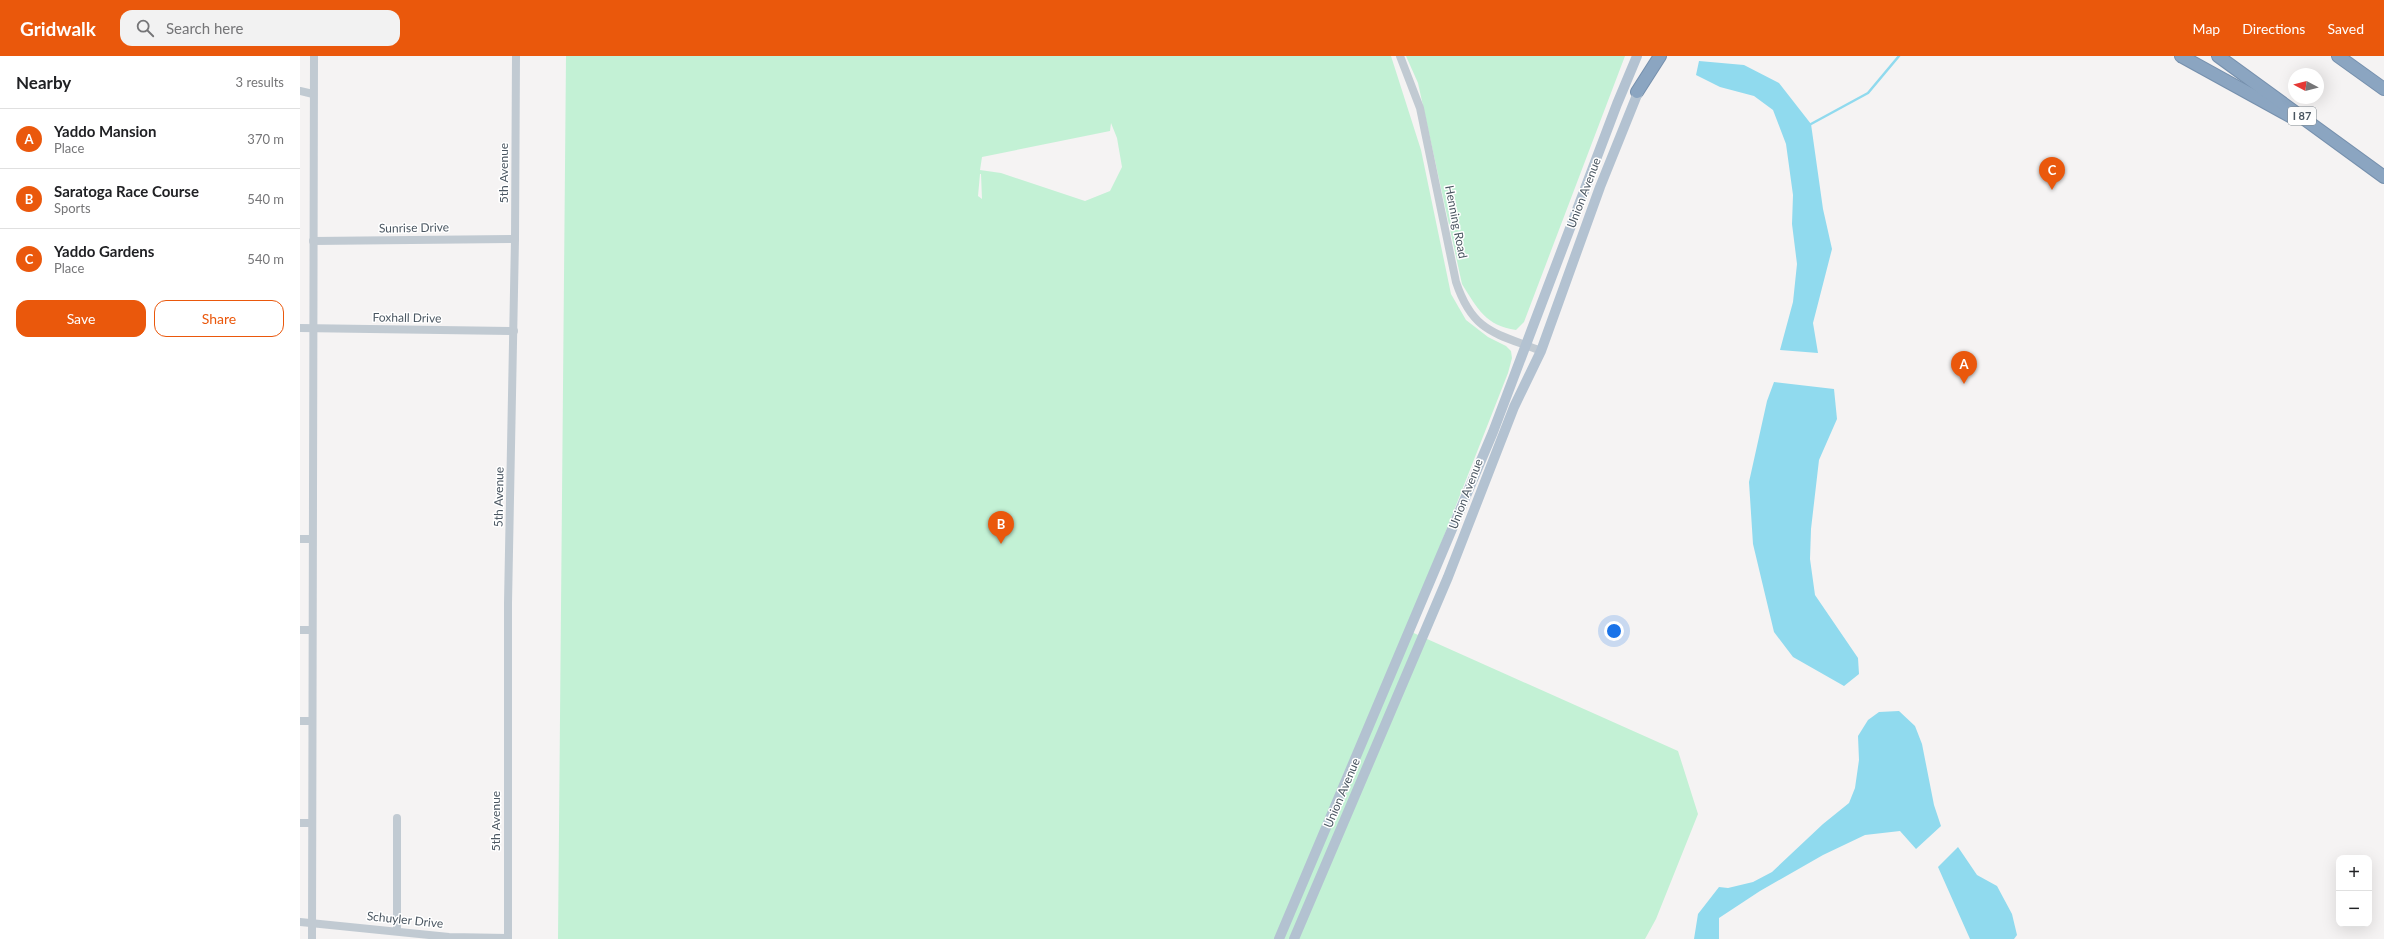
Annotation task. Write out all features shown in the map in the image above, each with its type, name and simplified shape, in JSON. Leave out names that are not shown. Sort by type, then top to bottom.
[{"type":"highway","points":[[1637,92],[1660,56]]},
{"type":"highway","points":[[2181,56],[2262,99],[2349,151]]},
{"type":"highway","name":"I 87","points":[[2218,56],[2384,177]]},
{"type":"highway","points":[[2338,56],[2384,89]]},
{"type":"main road","name":"Union Avenue","points":[[1279,939],[1493,432],[1617,104],[1637,56]]},
{"type":"main road","name":"Union Avenue","points":[[1294,939],[1448,577],[1514,407],[1541,351],[1600,187],[1637,92],[1653,56]]},
{"type":"street","points":[[312,939],[312,539],[315,328],[312,241],[314,56]]},
{"type":"street","name":"5th Avenue","points":[[508,939],[508,603],[514,331],[516,56]]},
{"type":"street","name":"Henning Road","points":[[1400,56],[1420,108],[1456,282],[1463,304],[1470,314],[1488,329],[1541,351]]},
{"type":"street","points":[[300,91],[313,94]]},
{"type":"street","name":"Sunrise Drive","points":[[312,241],[515,239]]},
{"type":"street","name":"Foxhall Drive","points":[[300,328],[514,331]]},
{"type":"street","points":[[300,539],[312,539]]},
{"type":"street","points":[[300,630],[312,630]]},
{"type":"street","points":[[300,721],[312,721]]},
{"type":"street","points":[[397,818],[397,931]]},
{"type":"street","points":[[300,822],[312,822]]},
{"type":"street","name":"Schuyler Drive","points":[[300,922],[313,922],[449,937],[508,939]]},
{"type":"green space","points":[[566,56],[1391,56],[1421,150],[1451,294],[1466,320],[1488,337],[1506,346],[1511,351],[1512,358],[1508,373],[1407,630],[1678,751],[1698,814],[1656,919],[1645,939],[558,939]],"holes":[[[1111,123],[1117,138],[1122,167],[1110,191],[1085,201],[1001,173],[980,170],[982,157],[1110,131]],[[981,174],[982,199],[978,196]]]},
{"type":"green space","points":[[1406,56],[1625,56],[1524,322],[1516,330],[1506,328],[1490,320],[1478,308],[1462,284],[1418,83]]},
{"type":"water","points":[[1699,61],[1744,65],[1779,83],[1811,124],[1823,209],[1832,249],[1813,323],[1818,353],[1780,350],[1793,302],[1797,264],[1792,224],[1793,195],[1786,144],[1773,110],[1754,96],[1720,87],[1696,75]]},
{"type":"water","points":[[1774,382],[1834,389],[1837,419],[1819,460],[1811,529],[1810,559],[1815,595],[1858,658],[1859,674],[1844,686],[1793,657],[1774,632],[1753,544],[1749,482],[1767,401]]},
{"type":"water","points":[[1899,711],[1915,726],[1922,744],[1934,805],[1941,826],[1916,849],[1900,831],[1865,835],[1823,855],[1760,891],[1719,918],[1719,939],[1694,939],[1698,914],[1719,887],[1728,888],[1753,882],[1772,872],[1823,824],[1849,803],[1855,788],[1859,760],[1858,736],[1868,720],[1879,712]]},
{"type":"water","points":[[1958,847],[1977,875],[1997,886],[2012,914],[2017,935],[2014,939],[1970,939],[1938,867]]},
{"type":"waterway","points":[[1811,124],[1868,93],[1899,56]]},
{"type":"place","name":"Yaddo Gardens","points":[[2052,190]]},
{"type":"place","name":"Yaddo Mansion","points":[[1964,384]]},
{"type":"place","name":"Saratoga Race Course","points":[[1001,544]]}]
